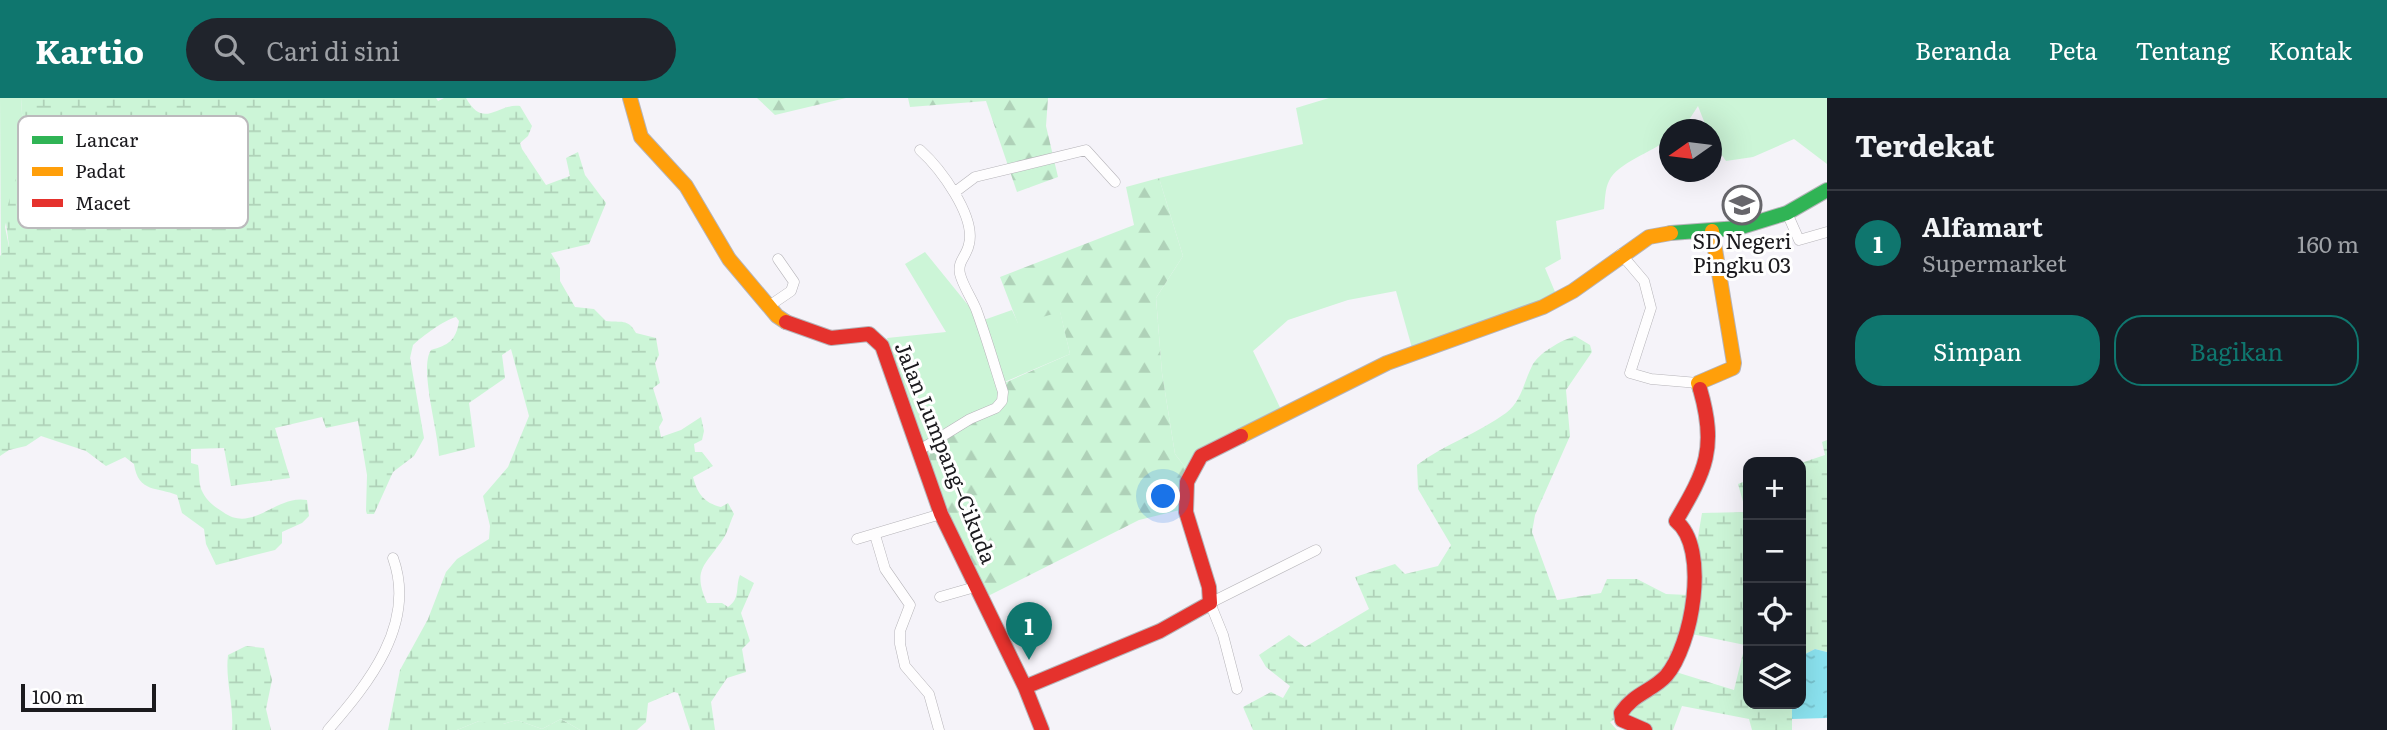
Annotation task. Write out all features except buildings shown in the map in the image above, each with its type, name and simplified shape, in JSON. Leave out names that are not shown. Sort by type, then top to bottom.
[{"type":"street","name":"Jalan Lumpang–Cikuda","points":[[630,98],[641,137],[686,186],[729,259],[777,316],[809,333],[831,338],[869,334],[882,346],[942,514],[1025,687],[1042,730]]},
{"type":"street","points":[[918,451],[970,419],[996,408],[1002,401],[1003,392],[975,307],[961,278],[959,268],[970,235],[955,192],[937,166],[920,150]]},
{"type":"street","points":[[955,192],[975,177],[1086,150],[1115,182]]},
{"type":"street","points":[[1237,689],[1210,603],[1211,592],[1192,536],[1185,490],[1190,467],[1201,456],[1387,363],[1543,307],[1573,290],[1649,237],[1675,232],[1738,228],[1787,213],[1827,190]]},
{"type":"street","points":[[1787,213],[1799,240],[1827,232]]},
{"type":"street","points":[[1621,254],[1644,281],[1651,308],[1630,373],[1651,379],[1698,383],[1732,368],[1734,363],[1712,231]]},
{"type":"street","points":[[769,306],[791,291],[794,282],[778,259]]},
{"type":"street","points":[[1645,730],[1622,720],[1620,713],[1629,697],[1665,677],[1686,637],[1693,599],[1692,546],[1688,533],[1676,521],[1690,498],[1709,446],[1710,430],[1698,383]]},
{"type":"street","points":[[857,540],[942,514]]},
{"type":"street","points":[[875,535],[885,569],[910,605],[900,631],[905,666],[929,694],[939,730]]},
{"type":"street","points":[[1025,687],[1160,631],[1316,550]]},
{"type":"street","points":[[328,730],[366,685],[386,651],[399,587],[393,558]]},
{"type":"street","points":[[940,597],[975,587]]},
{"type":"green space","points":[[0,98],[21,98],[23,116],[18,116],[18,171],[5,227],[9,247],[1,256]]},
{"type":"green space","points":[[21,98],[436,98],[438,101],[444,98],[466,98],[473,107],[485,114],[520,106],[532,126],[528,136],[520,143],[546,185],[570,176],[566,158],[578,152],[585,175],[606,203],[589,244],[551,253],[560,268],[560,281],[575,307],[594,309],[606,321],[627,323],[636,333],[656,338],[659,355],[655,363],[660,383],[653,388],[663,420],[659,427],[661,437],[681,430],[701,417],[704,431],[702,440],[694,444],[695,452],[702,452],[713,466],[693,477],[695,483],[706,500],[721,507],[728,503],[734,514],[725,536],[703,568],[701,582],[707,603],[722,603],[728,607],[732,604],[740,575],[754,583],[741,613],[750,641],[742,649],[746,672],[727,678],[711,702],[715,730],[690,730],[678,693],[674,692],[648,703],[646,722],[637,730],[580,730],[561,719],[542,729],[517,720],[496,726],[479,721],[457,730],[388,730],[400,670],[428,619],[446,572],[457,559],[489,539],[490,526],[483,496],[508,467],[529,416],[511,349],[502,355],[505,378],[469,403],[475,447],[439,456],[428,385],[428,359],[431,350],[447,344],[453,338],[459,321],[456,317],[413,345],[410,358],[424,438],[414,456],[393,472],[374,514],[367,514],[366,511],[367,475],[358,421],[326,428],[322,417],[275,428],[290,478],[231,486],[224,448],[191,449],[191,463],[198,465],[200,487],[205,496],[217,508],[234,518],[244,519],[285,502],[307,500],[309,516],[302,523],[282,532],[282,543],[275,550],[216,565],[206,544],[204,529],[182,513],[177,495],[144,484],[136,473],[134,464],[125,457],[106,466],[86,451],[41,436],[26,446],[9,450],[0,456],[0,256],[9,246],[5,215],[18,171],[18,228],[248,228],[248,116],[22,114]]},
{"type":"green space","points":[[757,98],[846,98],[775,115]]},
{"type":"green space","points":[[908,98],[1048,98],[1046,126],[1058,177],[1017,192],[986,101],[910,107]]},
{"type":"green space","points":[[1329,98],[1827,98],[1827,164],[1794,139],[1753,157],[1726,161],[1722,155],[1722,119],[1703,119],[1698,106],[1690,119],[1659,119],[1659,145],[1613,174],[1607,187],[1604,209],[1556,221],[1561,259],[1545,268],[1558,299],[1414,355],[1396,291],[1348,300],[1288,320],[1253,351],[1285,418],[1188,471],[1175,454],[1162,373],[1156,298],[1183,256],[1159,178],[1303,144],[1296,108]]},
{"type":"green space","points":[[1159,178],[1183,256],[1156,298],[1162,373],[1175,454],[1188,471],[1188,508],[1139,520],[986,597],[931,491],[921,451],[958,421],[1003,409],[1002,384],[1070,354],[1060,312],[1018,324],[1000,277],[1134,225],[1126,187]]},
{"type":"green space","points":[[925,252],[981,321],[1012,310],[1018,323],[1060,311],[1070,354],[1002,383],[1004,409],[958,421],[921,451],[887,338],[946,332],[905,264]]},
{"type":"green space","points":[[1575,336],[1590,345],[1592,352],[1566,390],[1570,436],[1535,515],[1532,532],[1557,600],[1601,593],[1607,579],[1637,579],[1666,594],[1688,595],[1702,513],[1743,512],[1743,645],[1682,632],[1663,668],[1734,690],[1743,653],[1743,709],[1792,709],[1792,730],[1752,730],[1749,719],[1682,706],[1673,730],[1651,730],[1618,718],[1610,722],[1617,730],[1253,730],[1243,707],[1271,692],[1283,698],[1290,686],[1266,667],[1259,655],[1289,635],[1305,647],[1369,609],[1355,577],[1395,564],[1405,574],[1438,566],[1451,545],[1418,489],[1417,465],[1506,413],[1519,398],[1535,361],[1551,348]]},
{"type":"green space","points":[[1827,440],[1827,652],[1815,649],[1806,654],[1806,461],[1825,455],[1822,442]]},
{"type":"green space","points":[[1743,482],[1743,502],[1738,484]]},
{"type":"green space","points":[[246,646],[264,648],[272,680],[266,709],[271,730],[232,730],[228,655]]},
{"type":"green space","points":[[561,719],[580,730],[457,730],[479,721],[503,724],[517,720],[542,729]]},
{"type":"water","points":[[1815,649],[1827,652],[1827,718],[1792,719],[1792,709],[1806,709],[1806,654]]},
{"type":"traffic: fast","points":[[1671,233],[1738,228],[1787,213],[1827,190]]},
{"type":"traffic: slow","points":[[630,98],[641,137],[686,186],[729,259],[777,316],[786,322]]},
{"type":"traffic: slow","points":[[1700,389],[1698,383],[1733,368],[1734,363],[1712,231]]},
{"type":"traffic: slow","points":[[1241,436],[1387,363],[1543,307],[1573,291],[1649,237],[1671,233]]},
{"type":"traffic: jam","points":[[786,322],[831,338],[869,334],[882,346],[941,514],[1025,687],[1042,730]]},
{"type":"traffic: jam","points":[[1645,730],[1622,720],[1621,713],[1631,701],[1666,676],[1675,662],[1690,621],[1694,597],[1692,552],[1686,534],[1676,521],[1695,487],[1706,458],[1708,427],[1700,389]]},
{"type":"traffic: jam","points":[[1025,687],[1160,631],[1210,603],[1209,587],[1186,512],[1187,482],[1201,456],[1241,436]]},
{"type":"place","name":"SD Negeri Pingku 03","points":[[1742,205]]},
{"type":"place","name":"Alfamart","points":[[1029,660]]}]
